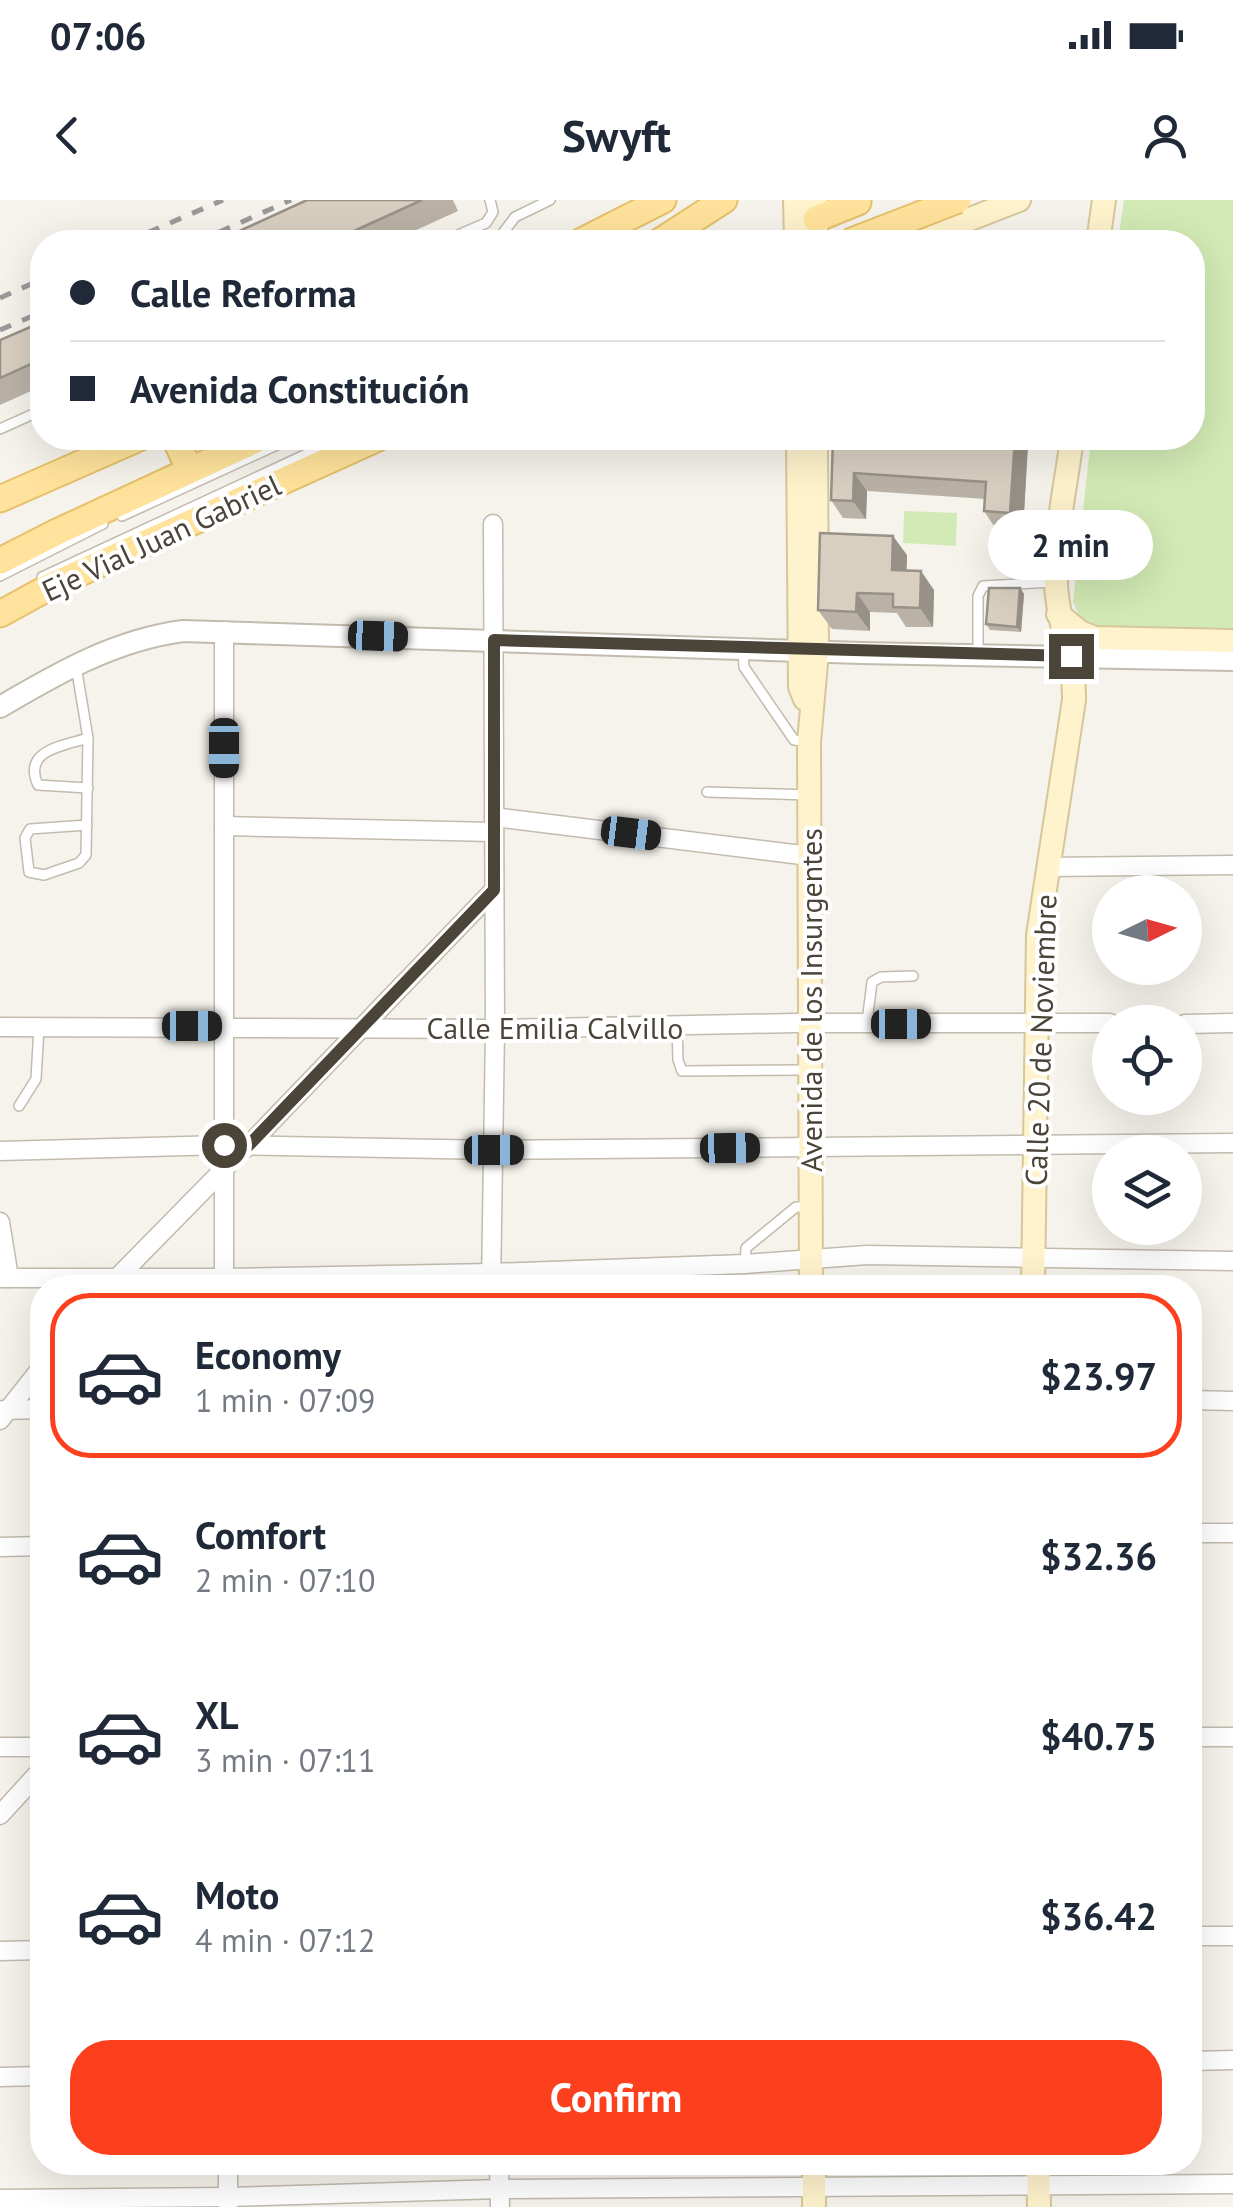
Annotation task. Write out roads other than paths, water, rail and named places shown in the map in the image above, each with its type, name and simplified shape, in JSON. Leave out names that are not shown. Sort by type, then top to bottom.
[{"type":"main road","points":[[604,230],[663,200]]},
{"type":"main road","points":[[678,230],[724,200]]},
{"type":"main road","points":[[795,200],[796,230]]},
{"type":"main road","points":[[882,230],[958,200]]},
{"type":"main road","points":[[942,230],[1019,200]]},
{"type":"main road","points":[[1100,230],[1104,200]]},
{"type":"main road","points":[[854,230],[859,201]]},
{"type":"main road","points":[[816,221],[859,201]]},
{"type":"main road","points":[[0,499],[98,450]]},
{"type":"main road","points":[[180,450],[188,469]]},
{"type":"main road","name":"Eje Vial Juan Gabriel","points":[[0,562],[232,450]]},
{"type":"main road","name":"Eje Vial Juan Gabriel","points":[[0,614],[51,586],[351,450]]},
{"type":"main road","name":"Avenida de los Insurgentes","points":[[799,450],[809,712],[811,1275]]},
{"type":"main road","name":"Avenida de los Insurgentes","points":[[808,651],[816,450]]},
{"type":"main road","name":"Calle 20 de Noviembre","points":[[1033,1275],[1038,935],[1073,714],[1075,675],[1058,614],[1056,582],[1071,450]]},
{"type":"main road","points":[[1058,614],[1080,632],[1095,638],[1233,641]]},
{"type":"street","points":[[492,1275],[493,524]]},
{"type":"street","points":[[224,630],[224,1275]]},
{"type":"street","points":[[0,707],[76,665],[139,638],[183,631],[1233,660]]},
{"type":"street","points":[[224,826],[494,824],[810,856]]},
{"type":"street","points":[[1048,867],[1233,865]]},
{"type":"street","points":[[120,1275],[494,890]]},
{"type":"street","name":"Calle Emilia Calvillo","points":[[0,1027],[494,1030],[812,1023],[1092,1023]]},
{"type":"street","points":[[1202,1024],[1233,1023]]},
{"type":"street","points":[[0,1151],[224,1145],[494,1150],[1233,1143]]},
{"type":"street","points":[[0,1222],[5,1278],[30,1279]]},
{"type":"street","points":[[571,1275],[867,1255],[1233,1262]]},
{"type":"street","points":[[3,1414],[30,1381]]},
{"type":"street","points":[[1202,1400],[1233,1401]]},
{"type":"street","points":[[3,1414],[30,1411]]},
{"type":"street","points":[[1202,1534],[1233,1533]]},
{"type":"street","points":[[0,1547],[30,1546]]},
{"type":"street","points":[[1202,1737],[1233,1737]]},
{"type":"street","points":[[0,1747],[30,1747]]},
{"type":"street","points":[[0,1815],[30,1781]]},
{"type":"street","points":[[1202,1936],[1233,1936]]},
{"type":"street","points":[[0,1951],[30,1950]]},
{"type":"street","points":[[1202,2061],[1233,2060]]},
{"type":"street","points":[[0,2077],[30,2076]]},
{"type":"street","points":[[228,2175],[228,2202]]},
{"type":"street","points":[[0,2199],[228,2202],[500,2198],[814,2185],[1233,2184]]},
{"type":"lane","points":[[490,200],[492,218]]},
{"type":"lane","points":[[504,230],[520,213],[550,200]]},
{"type":"lane","points":[[467,230],[492,218],[508,223]]},
{"type":"lane","points":[[0,429],[30,415]]},
{"type":"lane","points":[[0,576],[267,450]]},
{"type":"lane","points":[[30,584],[315,450]]},
{"type":"lane","points":[[978,655],[978,596],[983,586],[1056,582]]},
{"type":"lane","points":[[742,648],[744,667],[794,740],[809,742]]},
{"type":"lane","points":[[76,665],[88,738],[87,825],[84,860],[38,876],[29,872],[25,838],[30,829],[87,825]]},
{"type":"lane","points":[[88,738],[41,754],[35,761],[34,775],[38,785],[88,788]]},
{"type":"lane","points":[[707,792],[809,795]]},
{"type":"lane","points":[[867,1024],[872,982],[880,977],[914,976]]},
{"type":"lane","points":[[20,1106],[36,1079],[39,1027]]},
{"type":"lane","points":[[677,1027],[682,1070],[811,1070]]},
{"type":"lane","points":[[745,1264],[746,1248],[796,1207],[812,1207]]},
{"type":"railway","points":[[154,230],[223,200]]},
{"type":"railway","points":[[224,230],[291,200]]},
{"type":"railway","points":[[0,298],[30,284]]},
{"type":"railway","points":[[0,330],[30,317]]}]
